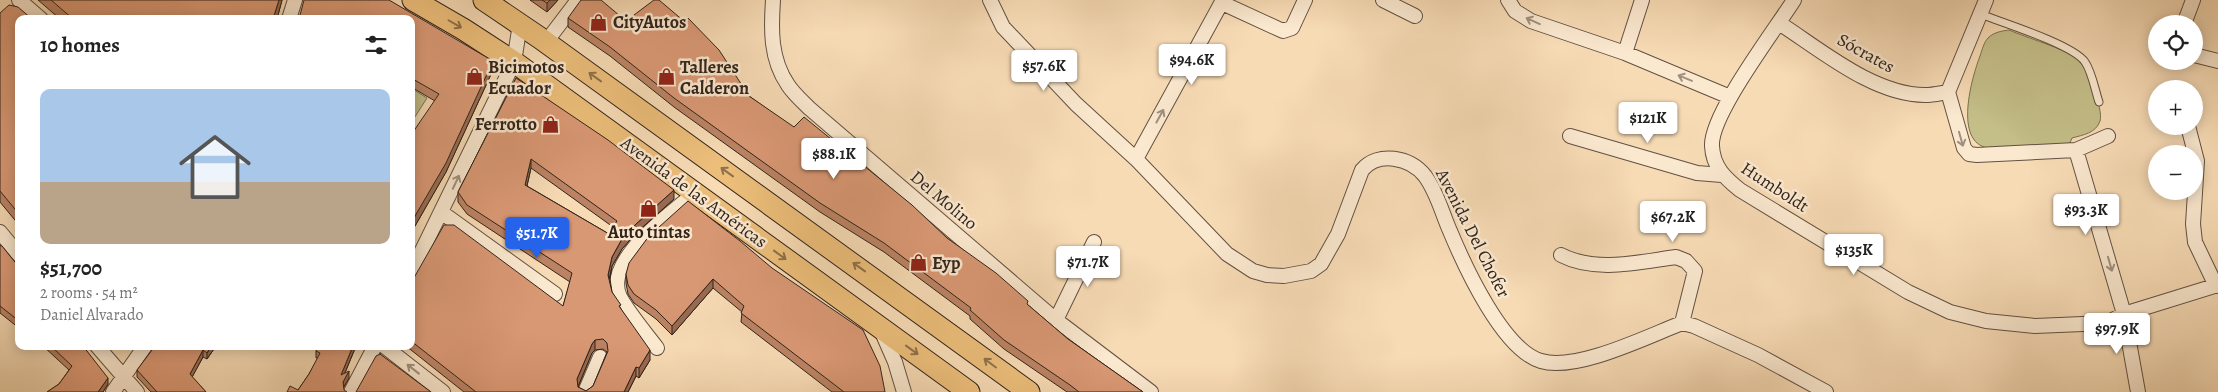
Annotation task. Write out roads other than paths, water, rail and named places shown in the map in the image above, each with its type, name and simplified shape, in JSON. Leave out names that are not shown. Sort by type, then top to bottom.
[{"type":"main road","name":"Avenida de las Américas","points":[[413,0],[514,62],[970,392]]},
{"type":"main road","name":"Avenida de las Américas","points":[[484,0],[546,42],[1030,392]]},
{"type":"street","points":[[19,0],[36,15]]},
{"type":"street","points":[[290,15],[294,0]]},
{"type":"street","points":[[546,42],[578,0]]},
{"type":"street","name":"Del Molino","points":[[772,0],[771,29],[774,57],[787,84],[809,108],[1056,320],[1151,392]]},
{"type":"street","name":"Avenida Del Chofer","points":[[990,0],[1004,27],[1031,58],[1076,104],[1136,159],[1227,254],[1253,271],[1267,276],[1284,276],[1311,270],[1324,259],[1338,234],[1362,170],[1367,164],[1380,159],[1397,158],[1415,167],[1424,175],[1432,187],[1464,260],[1486,303],[1506,334],[1530,358],[1558,364],[1578,361],[1682,323]]},
{"type":"street","points":[[1136,159],[1223,1],[1284,32],[1292,28],[1305,0]]},
{"type":"street","points":[[1383,0],[1415,16]]},
{"type":"street","points":[[1508,0],[1515,11],[1531,20],[1625,53],[1730,97]]},
{"type":"street","points":[[1625,53],[1642,0]]},
{"type":"street","name":"Humboldt","points":[[1794,0],[1730,97],[1715,128],[1712,145],[1713,156],[1722,175],[1740,190],[1908,292],[1950,312],[1986,321],[2035,326],[2108,323],[2124,314],[2217,285]]},
{"type":"street","points":[[1986,0],[1948,92],[1964,148],[1969,154],[2076,150],[2108,136]]},
{"type":"street","points":[[2188,15],[2194,0]]},
{"type":"street","name":"Sócrates","points":[[1779,23],[1858,74],[1880,85],[1903,92],[1926,95],[1948,92]]},
{"type":"street","points":[[415,265],[514,62],[520,24]]},
{"type":"street","points":[[2203,57],[2218,61]]},
{"type":"street","points":[[2190,135],[2197,161],[2193,224],[2195,242],[2217,285]]},
{"type":"street","points":[[1570,136],[1697,173],[1722,175]]},
{"type":"street","points":[[2076,150],[2124,314],[2138,392]]},
{"type":"street","points":[[657,348],[620,296],[618,285],[620,273],[625,260],[646,235],[695,193]]},
{"type":"street","points":[[441,212],[555,294]]},
{"type":"street","points":[[0,232],[15,250]]},
{"type":"street","points":[[1056,320],[1094,242]]},
{"type":"street","points":[[1561,255],[1576,263],[1608,266],[1676,257],[1686,261],[1695,271],[1682,323],[1694,326],[1758,355],[1826,392]]},
{"type":"street","points":[[878,325],[895,362],[904,392]]},
{"type":"street","points":[[100,350],[137,392]]},
{"type":"street","points":[[113,392],[142,350]]},
{"type":"street","points":[[351,392],[373,350]]},
{"type":"street","points":[[389,350],[443,392]]},
{"type":"street","points":[[585,392],[600,357]]},
{"type":"lane","points":[[1980,14],[2060,45],[2085,61],[2099,102]]},
{"type":"place","name":"CityAutos","points":[[599,22]]},
{"type":"place","name":"Bicimotos Ecuador","points":[[474,77]]},
{"type":"place","name":"Talleres Calderon","points":[[666,77]]},
{"type":"place","name":"Ferrotto","points":[[551,124]]},
{"type":"place","name":"Auto tintas","points":[[649,209]]},
{"type":"place","name":"Eyp","points":[[918,263]]}]
